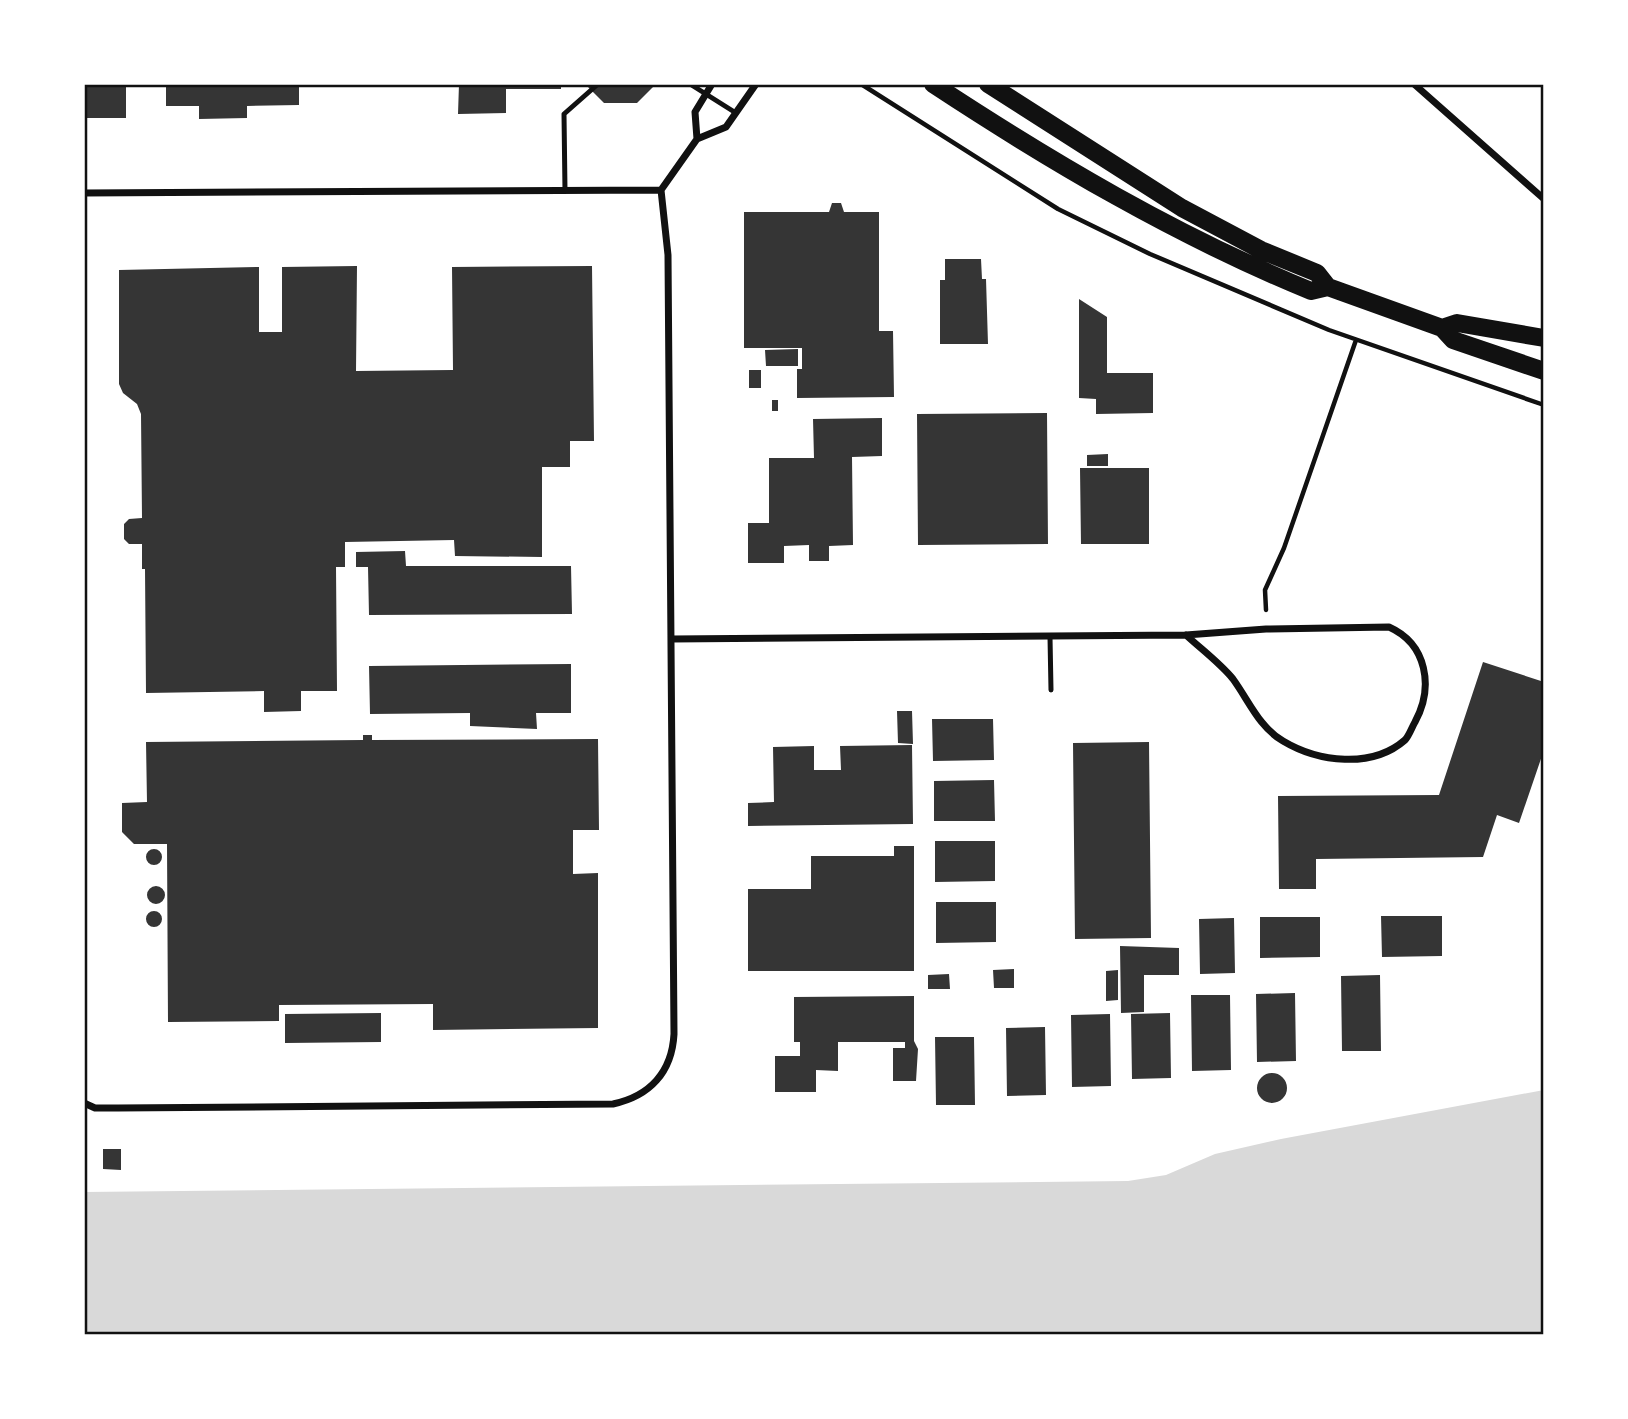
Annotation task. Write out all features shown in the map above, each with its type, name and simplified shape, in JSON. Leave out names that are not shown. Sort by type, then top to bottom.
[{"type":"main road","points":[[933,84],[1035,149],[1170,226],[1311,291],[1328,287]]},
{"type":"main road","points":[[988,84],[1182,208],[1261,250],[1317,273],[1328,287],[1442,328],[1453,340],[1544,371]]},
{"type":"main road","points":[[1442,328],[1457,323],[1544,338]]},
{"type":"street","points":[[697,139],[695,112],[712,84]]},
{"type":"street","points":[[84,1103],[95,1108],[613,1104],[646,1092],[664,1072],[673,1048],[672,639],[668,255],[661,190],[697,139],[726,127],[756,84]]},
{"type":"street","points":[[1414,84],[1544,199]]},
{"type":"street","points":[[84,193],[661,190]]},
{"type":"street","points":[[672,639],[1186,635],[1266,629],[1389,627],[1398,631],[1420,654],[1427,677],[1420,714],[1406,740],[1377,756],[1341,760],[1317,756],[1282,741],[1259,721],[1232,678],[1186,635]]},
{"type":"lane","points":[[565,192],[564,114],[598,84]]},
{"type":"lane","points":[[690,84],[736,113]]},
{"type":"lane","points":[[1050,637],[1051,690]]},
{"type":"path","points":[[1266,611],[1265,590],[1284,548],[1356,340]]},
{"type":"shaded area","points":[[1544,1090],[1544,1335],[84,1335],[84,1192],[1128,1181],[1166,1175],[1215,1154],[1281,1139]]},
{"type":"building","points":[[84,84],[126,84],[126,118],[84,118]]},
{"type":"building","points":[[166,84],[299,84],[299,105],[247,106],[247,118],[199,119],[199,106],[166,106]]},
{"type":"building","points":[[459,84],[561,84],[561,89],[506,89],[506,113],[458,114]]},
{"type":"building","points":[[585,84],[656,84],[637,103],[604,103]]},
{"type":"building","points":[[832,203],[841,203],[844,212],[879,212],[879,331],[893,331],[894,397],[797,398],[797,369],[802,369],[802,348],[744,348],[744,212],[829,212]]},
{"type":"building","points":[[945,259],[981,259],[982,279],[986,279],[988,344],[940,344],[940,280],[945,280]]},
{"type":"building","points":[[357,266],[356,371],[453,370],[452,267],[592,266],[594,441],[570,441],[570,467],[542,467],[542,557],[455,556],[454,540],[345,542],[345,567],[336,567],[337,691],[301,691],[301,711],[264,712],[264,691],[146,693],[145,569],[142,569],[142,544],[129,544],[124,539],[124,524],[129,519],[142,518],[141,414],[137,404],[123,393],[119,384],[119,270],[259,267],[259,332],[282,332],[282,267]]},
{"type":"building","points":[[1079,299],[1107,317],[1107,373],[1153,373],[1153,413],[1096,414],[1096,399],[1079,398]]},
{"type":"building","points":[[798,349],[798,366],[766,366],[765,350]]},
{"type":"building","points":[[749,370],[761,370],[761,388],[749,388]]},
{"type":"building","points":[[772,400],[778,400],[778,411],[772,411]]},
{"type":"building","points":[[1047,413],[1048,544],[918,545],[917,414]]},
{"type":"building","points":[[882,418],[882,456],[852,457],[853,545],[829,546],[829,561],[809,561],[809,545],[784,546],[784,563],[748,563],[748,523],[769,523],[769,458],[814,458],[813,419]]},
{"type":"building","points":[[1108,454],[1108,466],[1087,466],[1087,455]]},
{"type":"building","points":[[1080,468],[1149,468],[1149,544],[1081,544]]},
{"type":"building","points":[[405,551],[406,566],[571,566],[572,614],[369,615],[368,567],[356,567],[356,552]]},
{"type":"building","points":[[1483,662],[1544,682],[1544,750],[1519,823],[1497,815],[1483,857],[1316,859],[1316,889],[1279,889],[1278,796],[1439,795]]},
{"type":"building","points":[[571,664],[571,713],[536,713],[537,729],[470,726],[470,713],[370,714],[369,666]]},
{"type":"building","points":[[897,711],[912,711],[913,744],[898,743]]},
{"type":"building","points":[[932,719],[993,719],[994,760],[933,761]]},
{"type":"building","points":[[363,735],[372,735],[372,740],[598,739],[599,830],[573,830],[573,874],[598,873],[598,1028],[433,1030],[433,1004],[279,1005],[279,1021],[168,1022],[167,844],[134,844],[122,832],[122,803],[147,802],[146,742],[363,740]]},
{"type":"building","points":[[1149,742],[1151,938],[1075,939],[1073,743]]},
{"type":"building","points":[[912,745],[913,824],[748,826],[748,803],[774,802],[773,747],[814,746],[814,770],[841,770],[840,746]]},
{"type":"building","points":[[994,780],[995,821],[934,821],[934,781]]},
{"type":"building","points":[[935,841],[995,841],[995,881],[935,882]]},
{"type":"building","points":[[894,846],[914,846],[914,971],[748,971],[748,889],[811,889],[811,856],[894,856]]},
{"type":"building","points":[[154,849],[160,851],[160,863],[154,865],[148,863],[146,857],[148,851]]},
{"type":"building","points":[[156,886],[162,889],[165,895],[162,901],[156,904],[150,901],[147,895],[150,889]]},
{"type":"building","points":[[936,902],[996,902],[996,942],[936,943]]},
{"type":"building","points":[[154,911],[162,919],[154,927],[146,919]]},
{"type":"building","points":[[1381,916],[1442,916],[1442,956],[1382,957]]},
{"type":"building","points":[[1260,917],[1320,917],[1320,957],[1260,958]]},
{"type":"building","points":[[1234,918],[1235,973],[1200,974],[1199,919]]},
{"type":"building","points":[[1120,946],[1179,948],[1179,975],[1144,975],[1144,1012],[1121,1013]]},
{"type":"building","points":[[1014,969],[1014,988],[994,988],[993,970]]},
{"type":"building","points":[[1118,970],[1118,1000],[1106,1001],[1106,971]]},
{"type":"building","points":[[949,974],[950,989],[928,989],[928,975]]},
{"type":"building","points":[[1380,975],[1381,1051],[1342,1051],[1341,976]]},
{"type":"building","points":[[1295,993],[1296,1061],[1257,1062],[1256,994]]},
{"type":"building","points":[[1191,995],[1230,995],[1231,1070],[1192,1071]]},
{"type":"building","points":[[914,996],[914,1041],[918,1049],[916,1081],[893,1081],[893,1048],[905,1048],[905,1042],[838,1042],[838,1071],[816,1070],[816,1092],[775,1092],[775,1056],[800,1056],[800,1042],[794,1042],[794,997]]},
{"type":"building","points":[[381,1013],[381,1042],[285,1043],[285,1014]]},
{"type":"building","points":[[1170,1013],[1171,1078],[1132,1079],[1131,1014]]},
{"type":"building","points":[[1110,1014],[1111,1086],[1072,1087],[1071,1015]]},
{"type":"building","points":[[1045,1027],[1046,1095],[1007,1096],[1006,1028]]},
{"type":"building","points":[[935,1037],[974,1037],[975,1105],[936,1105]]},
{"type":"building","points":[[1272,1073],[1283,1077],[1287,1088],[1283,1099],[1272,1103],[1261,1099],[1257,1088],[1261,1077]]},
{"type":"building","points":[[103,1149],[121,1149],[121,1170],[103,1169]]}]
